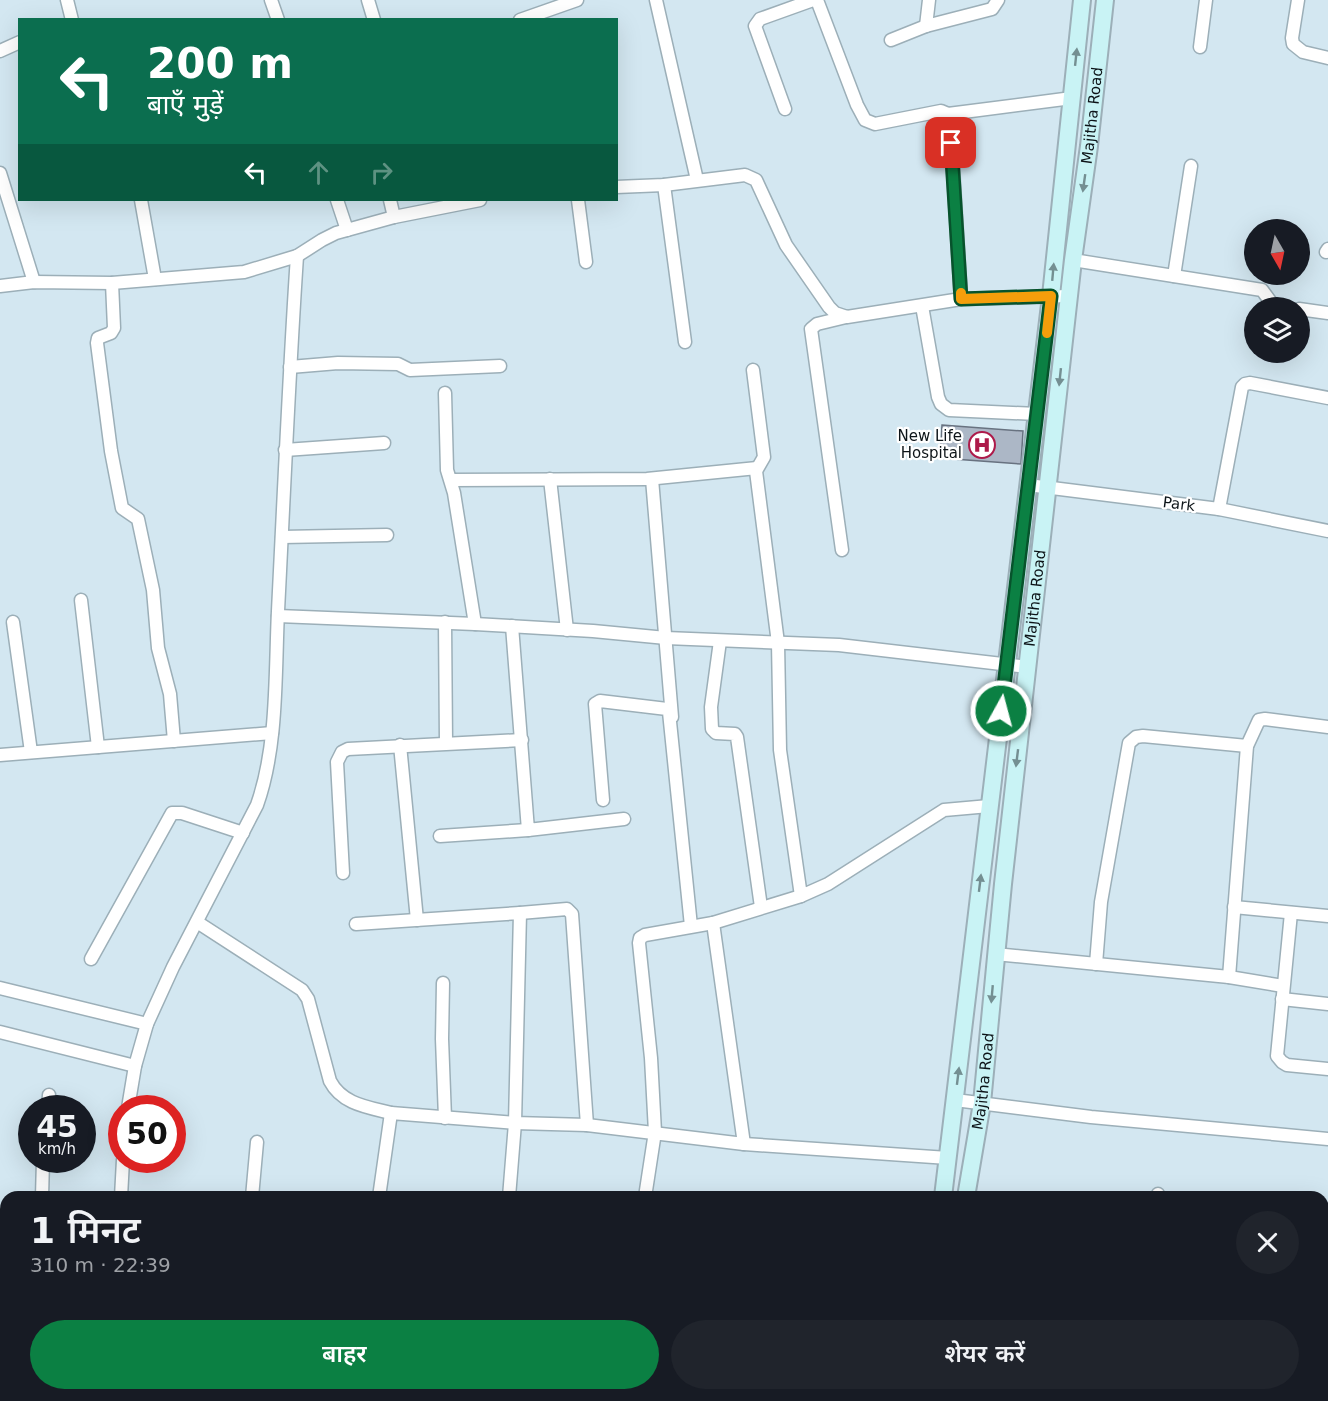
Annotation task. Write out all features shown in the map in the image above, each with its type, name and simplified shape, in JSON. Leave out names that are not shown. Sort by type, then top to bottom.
[{"type":"main road","name":"Majitha Road","points":[[944,1191],[1051,296],[1082,0]]},
{"type":"main road","name":"Majitha Road","points":[[967,1191],[982,1103],[995,954],[1073,260],[1089,150],[1105,0]]},
{"type":"main road","points":[[1068,146],[1089,150]]},
{"type":"street","points":[[66,0],[71,18]]},
{"type":"street","points":[[271,0],[277,18]]},
{"type":"street","points":[[368,0],[373,18]]},
{"type":"street","points":[[525,18],[578,0]]},
{"type":"street","points":[[656,0],[697,180]]},
{"type":"street","points":[[785,109],[754,26],[760,19],[815,0],[865,120],[875,124],[941,111],[948,114],[1072,98]]},
{"type":"street","points":[[926,26],[929,0]]},
{"type":"street","points":[[891,40],[926,26],[992,9],[998,0]]},
{"type":"street","points":[[1200,47],[1206,0]]},
{"type":"street","points":[[1298,0],[1293,44],[1303,52],[1328,58]]},
{"type":"street","points":[[0,51],[18,43]]},
{"type":"street","points":[[948,114],[961,299]]},
{"type":"street","points":[[1174,276],[1191,166]]},
{"type":"street","points":[[0,173],[34,282]]},
{"type":"street","points":[[618,187],[664,185],[745,175],[756,180],[780,235],[794,258],[829,307],[836,313],[847,317]]},
{"type":"street","points":[[664,185],[685,342]]},
{"type":"street","points":[[141,201],[155,279]]},
{"type":"street","points":[[337,201],[347,230]]},
{"type":"street","points":[[390,201],[394,217]]},
{"type":"street","points":[[0,286],[34,282],[112,283],[244,272],[297,256],[321,240],[347,230],[394,217],[475,201]]},
{"type":"street","points":[[578,201],[585,262]]},
{"type":"street","points":[[130,1095],[135,1065],[147,1024],[261,793],[272,733],[285,450],[297,256]]},
{"type":"street","points":[[1073,260],[1262,290],[1268,297]]},
{"type":"street","points":[[112,283],[114,328],[111,333],[100,336],[97,340],[110,443],[122,508],[136,516],[143,541],[153,590],[156,635],[172,705],[174,741]]},
{"type":"street","points":[[842,550],[811,329],[818,324],[847,317],[961,299],[1069,296]]},
{"type":"street","points":[[922,306],[938,397],[945,408],[1037,414]]},
{"type":"street","points":[[1310,311],[1328,314]]},
{"type":"street","points":[[290,367],[338,363],[398,364],[410,370],[500,366]]},
{"type":"street","points":[[753,370],[764,457],[757,468],[778,643],[780,750],[801,896]]},
{"type":"street","points":[[1219,509],[1242,387],[1250,383],[1328,398]]},
{"type":"street","points":[[445,393],[446,464],[454,493],[475,624]]},
{"type":"street","points":[[285,450],[384,442]]},
{"type":"street","points":[[451,480],[652,479],[757,468]]},
{"type":"street","points":[[550,479],[567,630]]},
{"type":"street","points":[[652,479],[684,861]]},
{"type":"street","name":"Park","points":[[1028,485],[1219,509],[1328,531]]},
{"type":"street","points":[[282,537],[387,535]]},
{"type":"street","points":[[81,600],[98,747]]},
{"type":"street","points":[[278,616],[445,622],[666,638],[849,646],[1028,668]]},
{"type":"street","points":[[13,622],[31,752]]},
{"type":"street","points":[[445,622],[446,743]]},
{"type":"street","points":[[512,626],[528,830]]},
{"type":"street","points":[[720,641],[711,707],[712,729],[716,732],[737,736],[761,907]]},
{"type":"street","points":[[603,800],[595,704],[600,701],[666,709],[669,712],[691,926]]},
{"type":"street","points":[[1229,977],[1247,747],[1259,720],[1328,727]]},
{"type":"street","points":[[0,755],[272,733]]},
{"type":"street","points":[[1096,964],[1101,902],[1129,743],[1136,737],[1143,736],[1247,747]]},
{"type":"street","points":[[343,873],[339,756],[342,752],[348,749],[400,745],[522,740]]},
{"type":"street","points":[[400,745],[417,920]]},
{"type":"street","points":[[646,1191],[654,1132],[651,1058],[639,941],[645,935],[713,923],[801,896],[828,884],[944,810],[989,806]]},
{"type":"street","points":[[91,959],[172,813],[182,813],[243,833]]},
{"type":"street","points":[[440,836],[528,830],[624,819]]},
{"type":"street","points":[[1234,907],[1328,916]]},
{"type":"street","points":[[356,924],[567,909],[572,914],[587,1125]]},
{"type":"street","points":[[509,1191],[515,1124],[520,913]]},
{"type":"street","points":[[1291,913],[1277,1052],[1279,1059],[1287,1065],[1328,1069]]},
{"type":"street","points":[[197,922],[302,990],[308,999],[330,1081],[335,1091],[341,1097],[361,1106],[391,1113],[445,1118],[515,1124],[587,1125],[744,1144],[948,1158]]},
{"type":"street","points":[[713,923],[744,1144]]},
{"type":"street","points":[[995,954],[1229,977],[1328,1004]]},
{"type":"street","points":[[443,983],[442,1039],[445,1118]]},
{"type":"street","points":[[0,988],[147,1024]]},
{"type":"street","points":[[0,1032],[135,1065]]},
{"type":"street","points":[[955,1100],[1091,1117],[1328,1138]]},
{"type":"street","points":[[380,1191],[391,1113]]},
{"type":"street","points":[[253,1191],[257,1142]]},
{"type":"street","points":[[42,1191],[43,1173]]},
{"type":"street","points":[[122,1191],[123,1173]]},
{"type":"building","points":[[942,425],[1023,431],[1021,464],[940,458]]},
{"type":"slow traffic","points":[[961,293],[961,299],[1051,296],[1047,333]]},
{"type":"place","name":"New Life Hospital","points":[[982,445]]},
{"type":"route","points":[[951,143],[961,299],[1051,296],[1001,711]]}]
